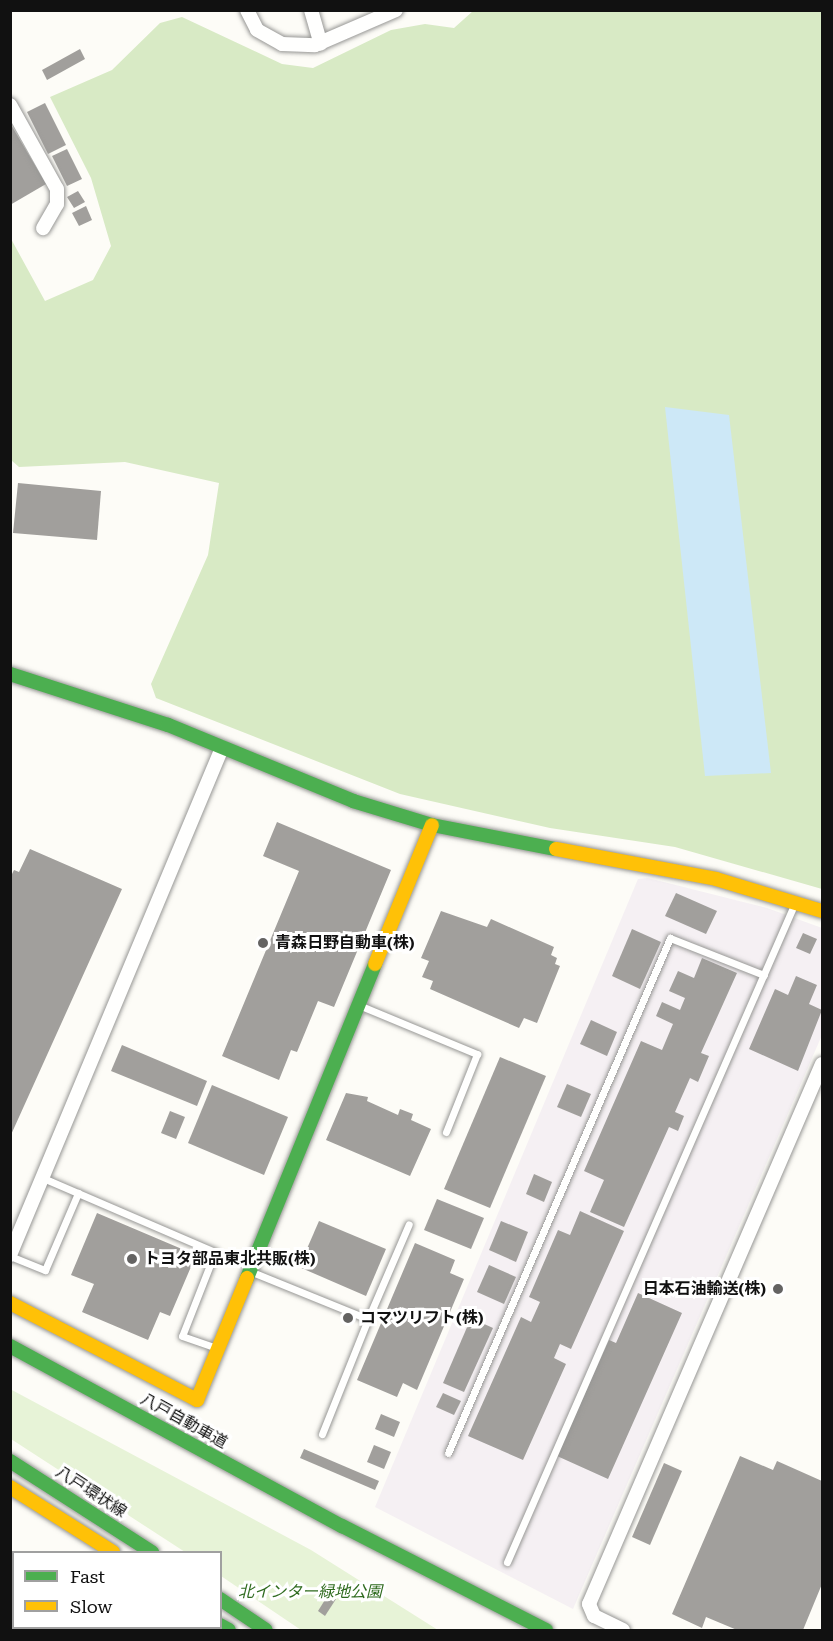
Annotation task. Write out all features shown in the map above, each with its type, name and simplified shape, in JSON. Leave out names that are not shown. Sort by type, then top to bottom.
[{"type":"main road","points":[[10,674],[81,694],[353,801],[432,825],[716,879],[822,911]]},
{"type":"main road","points":[[10,1303],[197,1400],[432,825]]},
{"type":"main road","name":"八戸自動車道","points":[[10,1346],[342,1526],[546,1630]]},
{"type":"main road","name":"八戸環状線","points":[[10,1461],[150,1551]]},
{"type":"main road","points":[[10,1487],[111,1551]]},
{"type":"main road","name":"八戸自動車道","points":[[342,1526],[501,1624]]},
{"type":"main road","points":[[222,1600],[266,1630]]},
{"type":"street","points":[[247,10],[257,30],[282,44],[321,44],[396,10]]},
{"type":"street","points":[[311,10],[321,44]]},
{"type":"street","points":[[10,105],[57,189],[57,204],[43,228]]},
{"type":"street","points":[[10,1255],[222,748]]},
{"type":"street","points":[[623,1630],[594,1616],[589,1605],[822,1064]]},
{"type":"lane","points":[[507,1562],[795,903]]},
{"type":"lane","points":[[448,1453],[670,938],[764,975]]},
{"type":"lane","points":[[358,1005],[477,1054],[446,1132]]},
{"type":"lane","points":[[43,1178],[215,1252],[182,1336],[218,1348]]},
{"type":"lane","points":[[10,1255],[45,1270],[78,1193]]},
{"type":"lane","points":[[322,1434],[409,1224]]},
{"type":"lane","points":[[250,1271],[368,1319]]},
{"type":"shaded area","points":[[648,878],[767,908],[822,928],[822,1035],[573,1609],[375,1507],[638,879]]},
{"type":"green space","points":[[473,11],[822,11],[822,889],[675,847],[550,828],[400,794],[156,698],[151,684],[208,555],[219,483],[125,462],[19,467],[11,460],[10,237],[45,301],[93,280],[111,246],[91,178],[50,97],[112,70],[160,23],[182,17],[282,64],[313,68],[391,30],[425,24],[454,28]]},
{"type":"green space","name":"北インター緑地公園","points":[[10,1389],[311,1550],[438,1630],[301,1630],[222,1577],[222,1551],[183,1551],[11,1439]]},
{"type":"water","points":[[665,407],[729,415],[771,773],[705,776]]},
{"type":"building","points":[[80,49],[85,59],[47,80],[42,70]]},
{"type":"building","points":[[45,103],[66,145],[48,154],[27,112]]},
{"type":"building","points":[[10,123],[46,184],[10,205]]},
{"type":"building","points":[[67,149],[82,179],[67,186],[52,156]]},
{"type":"building","points":[[78,191],[85,202],[74,208],[67,197]]},
{"type":"building","points":[[86,206],[92,220],[79,226],[72,213]]},
{"type":"building","points":[[18,483],[101,491],[97,540],[13,533]]},
{"type":"building","points":[[277,822],[391,870],[334,1007],[318,1001],[297,1052],[291,1050],[279,1080],[222,1056],[299,871],[263,856]]},
{"type":"building","points":[[30,849],[122,889],[10,1137],[10,878],[14,870],[19,872]]},
{"type":"building","points":[[676,893],[717,911],[706,934],[665,916]]},
{"type":"building","points":[[441,911],[487,927],[491,919],[554,947],[551,955],[557,958],[555,964],[560,966],[537,1023],[524,1018],[519,1028],[430,989],[433,981],[422,977],[429,961],[421,958]]},
{"type":"building","points":[[632,929],[661,942],[640,989],[612,976]]},
{"type":"building","points":[[803,933],[817,939],[810,954],[796,948]]},
{"type":"building","points":[[702,958],[737,973],[701,1053],[709,1056],[698,1082],[690,1078],[675,1112],[684,1116],[678,1131],[669,1127],[624,1227],[590,1212],[604,1180],[584,1171],[641,1041],[662,1050],[673,1024],[656,1016],[662,1002],[680,1010],[685,998],[669,991],[678,971],[694,978]]},
{"type":"building","points":[[796,976],[817,985],[809,1004],[822,1010],[798,1071],[749,1049],[775,989],[788,995]]},
{"type":"building","points":[[591,1020],[617,1032],[607,1056],[580,1044]]},
{"type":"building","points":[[122,1045],[207,1081],[197,1106],[111,1071]]},
{"type":"building","points":[[500,1057],[546,1076],[490,1208],[444,1189]]},
{"type":"building","points":[[567,1084],[591,1094],[581,1117],[557,1107]]},
{"type":"building","points":[[212,1085],[288,1117],[264,1175],[188,1143]]},
{"type":"building","points":[[346,1093],[368,1097],[367,1101],[398,1115],[400,1109],[413,1114],[411,1120],[431,1129],[410,1176],[326,1140]]},
{"type":"building","points":[[170,1111],[185,1117],[176,1139],[161,1133]]},
{"type":"building","points":[[534,1174],[552,1182],[544,1202],[526,1194]]},
{"type":"building","points":[[437,1199],[484,1218],[471,1249],[424,1230]]},
{"type":"building","points":[[580,1211],[624,1231],[571,1349],[560,1344],[554,1358],[566,1364],[523,1460],[468,1436],[521,1317],[531,1322],[540,1302],[529,1297],[558,1230],[570,1235]]},
{"type":"building","points":[[97,1213],[196,1255],[170,1316],[160,1312],[148,1340],[82,1312],[94,1284],[71,1275]]},
{"type":"building","points":[[319,1221],[386,1249],[366,1296],[299,1267]]},
{"type":"building","points":[[501,1221],[528,1232],[516,1262],[489,1250]]},
{"type":"building","points":[[415,1243],[455,1260],[450,1273],[464,1279],[417,1390],[403,1383],[397,1397],[357,1380]]},
{"type":"building","points":[[489,1265],[516,1277],[504,1304],[477,1292]]},
{"type":"building","points":[[638,1293],[682,1313],[608,1479],[557,1456],[609,1340],[616,1343]]},
{"type":"building","points":[[471,1318],[493,1328],[464,1392],[443,1383]]},
{"type":"building","points":[[443,1393],[461,1401],[454,1415],[436,1407]]},
{"type":"building","points":[[381,1414],[400,1422],[394,1437],[375,1429]]},
{"type":"building","points":[[374,1445],[391,1452],[384,1469],[367,1462]]},
{"type":"building","points":[[304,1449],[379,1481],[375,1490],[300,1458]]},
{"type":"building","points":[[740,1456],[773,1470],[777,1461],[822,1481],[822,1584],[803,1630],[737,1630],[706,1617],[702,1628],[672,1614]]},
{"type":"building","points":[[664,1463],[682,1471],[650,1545],[632,1537]]},
{"type":"building","points":[[328,1595],[336,1599],[325,1616],[318,1611]]},
{"type":"traffic: fast","points":[[10,674],[168,725],[353,801],[432,825],[556,849]]},
{"type":"traffic: fast","points":[[247,1278],[375,964]]},
{"type":"traffic: fast","points":[[10,1346],[342,1526],[546,1630]]},
{"type":"traffic: fast","points":[[10,1461],[150,1551]]},
{"type":"traffic: fast","points":[[222,1600],[266,1630]]},
{"type":"traffic: fast","points":[[222,1626],[229,1630]]},
{"type":"traffic: slow","points":[[375,964],[432,825]]},
{"type":"traffic: slow","points":[[556,849],[716,879],[822,911]]},
{"type":"traffic: slow","points":[[10,1303],[197,1400],[247,1278]]},
{"type":"traffic: slow","points":[[10,1487],[111,1551]]},
{"type":"place","name":"青森日野自動車(株)","points":[[263,943]]},
{"type":"place","name":"トヨタ部品東北共販(株)","points":[[132,1259]]},
{"type":"place","name":"日本石油輸送(株)","points":[[778,1289]]},
{"type":"place","name":"コマツリフト(株)","points":[[348,1318]]}]
